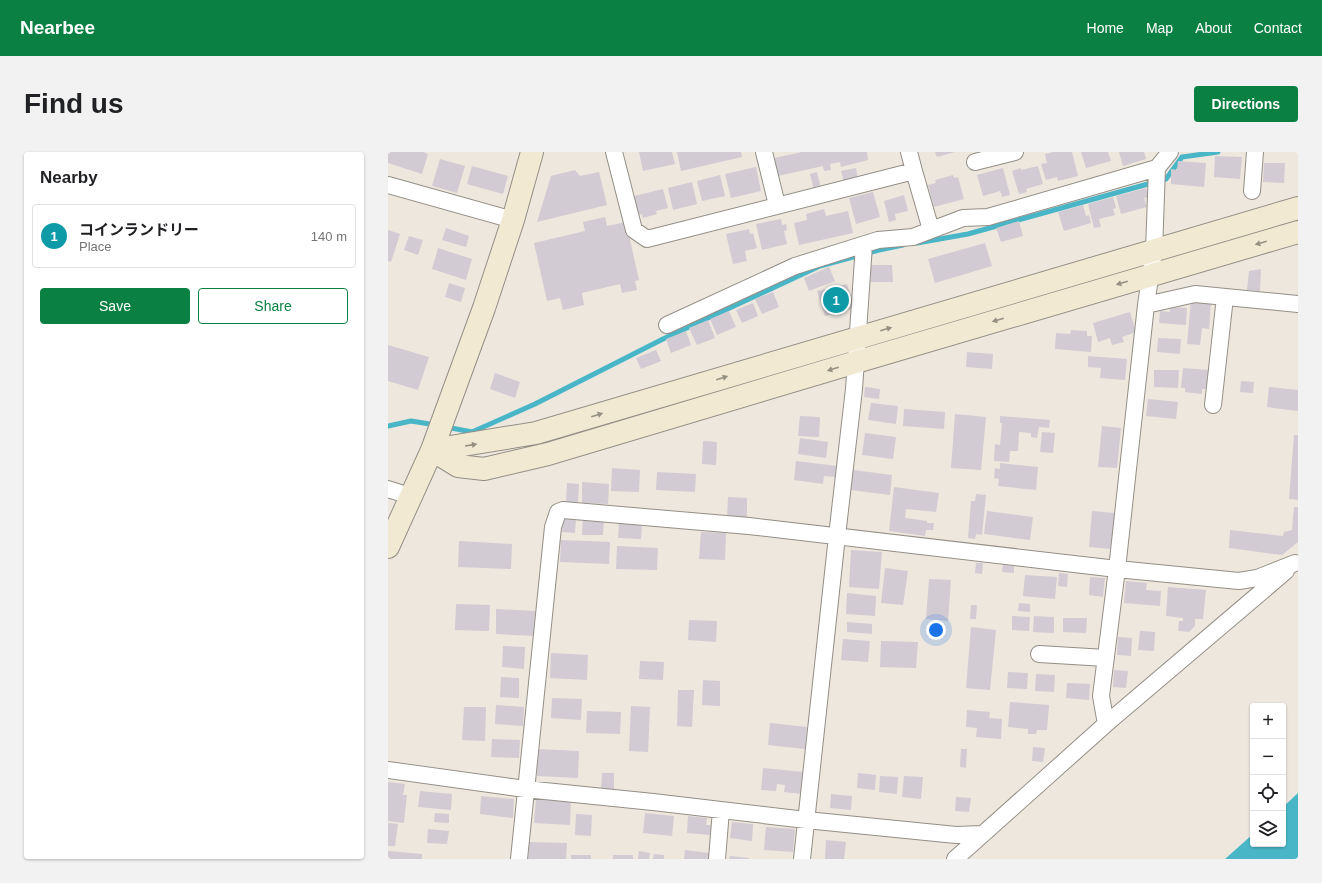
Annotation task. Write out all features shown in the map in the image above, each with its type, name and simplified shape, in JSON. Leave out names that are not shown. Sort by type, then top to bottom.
[{"type":"street","points":[[388,546],[432,450],[484,308],[513,220],[532,152]]},
{"type":"street","points":[[614,152],[634,230],[647,239],[914,171]]},
{"type":"street","points":[[764,152],[777,205]]},
{"type":"street","points":[[909,152],[931,230]]},
{"type":"street","points":[[975,162],[1015,152]]},
{"type":"street","points":[[1106,724],[1101,696],[1118,569],[1146,305],[1154,250],[1158,168],[1170,152]]},
{"type":"street","points":[[1252,190],[1255,152]]},
{"type":"street","points":[[667,325],[795,266],[878,240],[913,237],[963,218],[988,217],[1158,168]]},
{"type":"street","points":[[388,186],[513,220]]},
{"type":"street","points":[[432,450],[536,434],[858,337],[1298,208]]},
{"type":"street","points":[[432,450],[458,466],[484,469],[548,454],[1298,232]]},
{"type":"street","points":[[802,859],[854,389],[864,245]]},
{"type":"street","points":[[1146,305],[1196,294],[1298,304]]},
{"type":"street","points":[[1213,405],[1225,297]]},
{"type":"street","points":[[388,489],[410,496]]},
{"type":"street","points":[[518,859],[552,527],[558,512],[563,510],[749,526],[1118,569],[1239,580],[1257,578],[1296,562]]},
{"type":"street","points":[[955,859],[1106,724],[1296,562]]},
{"type":"street","points":[[1039,654],[1106,658]]},
{"type":"street","points":[[388,770],[525,789],[806,820],[956,835],[982,834]]},
{"type":"street","points":[[717,859],[721,810]]},
{"type":"water","points":[[1298,793],[1298,859],[1225,859],[1250,837],[1250,847],[1286,847],[1286,804]]},
{"type":"building","points":[[388,152],[423,152],[428,154],[422,174],[388,163]]},
{"type":"building","points":[[639,152],[672,152],[675,164],[643,171]]},
{"type":"building","points":[[677,152],[741,152],[742,157],[681,171]]},
{"type":"building","points":[[802,152],[867,152],[868,160],[841,167],[840,162],[830,164],[831,170],[824,171],[823,166],[778,176],[774,158]]},
{"type":"building","points":[[935,152],[955,152],[937,157]]},
{"type":"building","points":[[1053,152],[1072,152],[1078,176],[1058,181],[1057,177],[1046,180],[1041,164],[1047,163],[1045,154]]},
{"type":"building","points":[[1081,152],[1108,152],[1111,161],[1086,168]]},
{"type":"building","points":[[1119,152],[1144,152],[1146,159],[1123,166]]},
{"type":"building","points":[[1215,156],[1242,157],[1240,179],[1214,177]]},
{"type":"building","points":[[440,159],[465,166],[457,193],[432,186]]},
{"type":"building","points":[[1178,161],[1206,163],[1204,187],[1171,184],[1171,169],[1177,170]]},
{"type":"building","points":[[1264,163],[1285,163],[1284,183],[1263,182]]},
{"type":"building","points":[[472,166],[508,176],[503,194],[467,184]]},
{"type":"building","points":[[1038,166],[1043,184],[1026,189],[1027,192],[1019,194],[1012,171],[1021,168],[1021,170]]},
{"type":"building","points":[[756,167],[761,191],[731,198],[725,174]]},
{"type":"building","points":[[856,168],[858,179],[844,182],[841,171]]},
{"type":"building","points":[[1003,168],[1010,195],[1002,197],[1000,191],[983,196],[977,175]]},
{"type":"building","points":[[575,170],[580,176],[599,172],[607,205],[537,222],[551,176]]},
{"type":"building","points":[[817,172],[821,188],[814,190],[810,174]]},
{"type":"building","points":[[720,175],[725,196],[702,201],[697,181]]},
{"type":"building","points":[[953,175],[954,178],[958,177],[964,199],[934,207],[928,185],[936,183],[935,180]]},
{"type":"building","points":[[692,182],[697,204],[673,210],[668,188]]},
{"type":"building","points":[[1146,188],[1149,197],[1144,198],[1147,207],[1121,214],[1116,196]]},
{"type":"building","points":[[663,189],[668,208],[656,211],[657,214],[643,218],[642,214],[638,215],[634,196]]},
{"type":"building","points":[[873,192],[880,217],[856,224],[849,198]]},
{"type":"building","points":[[904,195],[908,211],[895,214],[896,220],[889,222],[884,201]]},
{"type":"building","points":[[1113,197],[1116,208],[1113,209],[1115,215],[1099,219],[1101,227],[1094,228],[1088,204]]},
{"type":"building","points":[[1083,205],[1086,216],[1089,215],[1091,223],[1064,231],[1058,212]]},
{"type":"building","points":[[824,209],[826,216],[848,211],[853,233],[799,245],[794,223],[807,220],[806,214]]},
{"type":"building","points":[[605,217],[607,226],[626,222],[639,280],[635,281],[637,290],[622,293],[620,284],[582,293],[584,305],[563,310],[560,298],[547,301],[534,243],[585,231],[583,222]]},
{"type":"building","points":[[781,219],[782,225],[786,224],[787,230],[784,231],[787,244],[762,250],[756,224]]},
{"type":"building","points":[[1019,221],[1023,236],[1001,242],[996,228]]},
{"type":"building","points":[[446,228],[469,236],[466,247],[442,240]]},
{"type":"building","points":[[749,229],[750,234],[753,233],[757,248],[745,251],[747,261],[733,264],[726,234]]},
{"type":"building","points":[[388,230],[400,234],[391,262],[388,261]]},
{"type":"building","points":[[409,236],[423,240],[418,255],[404,250]]},
{"type":"building","points":[[985,243],[992,266],[935,283],[928,259]]},
{"type":"building","points":[[438,248],[472,259],[466,280],[432,269]]},
{"type":"building","points":[[870,265],[892,265],[893,282],[871,282]]},
{"type":"building","points":[[829,267],[835,281],[809,291],[804,278]]},
{"type":"building","points":[[1261,269],[1260,291],[1247,290],[1249,271]]},
{"type":"building","points":[[449,283],[465,288],[461,302],[445,297]]},
{"type":"building","points":[[847,284],[854,308],[825,316],[817,291]]},
{"type":"building","points":[[773,292],[779,307],[762,314],[755,299]]},
{"type":"building","points":[[1191,300],[1211,302],[1209,329],[1202,328],[1200,345],[1187,344]]},
{"type":"building","points":[[753,303],[758,316],[742,323],[736,310]]},
{"type":"building","points":[[1170,307],[1187,308],[1186,325],[1159,323],[1160,311],[1170,312]]},
{"type":"building","points":[[729,311],[736,327],[717,335],[710,319]]},
{"type":"building","points":[[1130,312],[1136,332],[1122,337],[1124,342],[1112,345],[1110,338],[1098,342],[1093,323]]},
{"type":"building","points":[[708,320],[715,338],[697,345],[689,328]]},
{"type":"building","points":[[1071,330],[1087,331],[1087,336],[1092,336],[1091,352],[1055,349],[1056,333],[1070,334]]},
{"type":"building","points":[[686,331],[691,345],[671,353],[666,339]]},
{"type":"building","points":[[1158,338],[1181,339],[1180,354],[1157,352]]},
{"type":"building","points":[[388,345],[429,357],[418,390],[388,381]]},
{"type":"building","points":[[656,350],[661,361],[641,369],[636,358]]},
{"type":"building","points":[[967,352],[993,354],[992,369],[966,367]]},
{"type":"building","points":[[1088,356],[1127,359],[1125,380],[1100,378],[1101,368],[1088,367]]},
{"type":"building","points":[[1183,368],[1209,370],[1207,389],[1202,389],[1202,394],[1185,392],[1185,388],[1181,388]]},
{"type":"building","points":[[1154,370],[1179,370],[1178,388],[1154,387]]},
{"type":"building","points":[[495,373],[520,382],[515,398],[490,389]]},
{"type":"building","points":[[1241,381],[1254,382],[1253,393],[1240,392]]},
{"type":"building","points":[[865,387],[880,389],[879,399],[864,397]]},
{"type":"building","points":[[1269,387],[1298,390],[1298,411],[1267,407]]},
{"type":"building","points":[[1148,399],[1178,402],[1176,419],[1146,416]]},
{"type":"building","points":[[871,403],[898,406],[896,424],[868,420]]},
{"type":"building","points":[[904,409],[945,412],[944,429],[903,426]]},
{"type":"building","points":[[955,414],[986,417],[981,470],[951,468]]},
{"type":"building","points":[[800,416],[820,417],[819,437],[798,436]]},
{"type":"building","points":[[1000,416],[1050,420],[1049,428],[1039,427],[1037,438],[1031,437],[1031,433],[1019,432],[1018,451],[1010,451],[1009,462],[994,461],[995,444],[1000,445],[1002,423],[1000,423]]},
{"type":"building","points":[[1102,426],[1121,428],[1117,468],[1098,467]]},
{"type":"building","points":[[1042,432],[1055,433],[1053,453],[1040,452]]},
{"type":"building","points":[[865,433],[896,437],[893,459],[862,455]]},
{"type":"building","points":[[1294,435],[1298,435],[1298,500],[1289,499]]},
{"type":"building","points":[[800,438],[828,442],[826,458],[798,454]]},
{"type":"building","points":[[703,441],[717,442],[716,465],[702,464]]},
{"type":"building","points":[[796,461],[837,466],[835,477],[824,476],[823,484],[794,480]]},
{"type":"building","points":[[1000,463],[1038,467],[1036,490],[998,486],[999,479],[994,478],[995,468],[1000,469]]},
{"type":"building","points":[[612,468],[640,470],[639,492],[611,491]]},
{"type":"building","points":[[853,470],[892,475],[890,495],[851,490]]},
{"type":"building","points":[[657,472],[696,474],[695,492],[656,490]]},
{"type":"building","points":[[582,482],[609,484],[608,504],[582,503]]},
{"type":"building","points":[[567,483],[579,484],[578,502],[566,502]]},
{"type":"building","points":[[894,487],[939,493],[936,512],[906,509],[905,518],[934,523],[933,530],[926,530],[925,536],[889,531]]},
{"type":"building","points":[[976,494],[986,495],[982,535],[976,534],[975,539],[968,538],[971,501],[975,501]]},
{"type":"building","points":[[728,497],[747,498],[747,520],[727,519]]},
{"type":"building","points":[[1294,507],[1298,507],[1298,542],[1282,555],[1229,548],[1230,530],[1283,536],[1284,532],[1292,530]]},
{"type":"building","points":[[987,511],[1033,517],[1030,540],[984,534]]},
{"type":"building","points":[[1092,511],[1115,513],[1111,549],[1089,547]]},
{"type":"building","points":[[563,518],[576,518],[575,533],[562,532]]},
{"type":"building","points":[[583,519],[604,519],[603,535],[582,535]]},
{"type":"building","points":[[619,522],[642,523],[641,539],[618,538]]},
{"type":"building","points":[[701,532],[726,533],[725,560],[699,559]]},
{"type":"building","points":[[561,540],[610,542],[609,564],[560,562]]},
{"type":"building","points":[[459,541],[512,544],[511,569],[458,567]]},
{"type":"building","points":[[617,546],[658,548],[657,570],[616,569]]},
{"type":"building","points":[[851,550],[882,552],[879,589],[849,587]]},
{"type":"building","points":[[976,563],[983,563],[982,574],[975,573]]},
{"type":"building","points":[[1003,565],[1014,566],[1014,573],[1002,572]]},
{"type":"building","points":[[885,568],[908,571],[903,605],[881,603]]},
{"type":"building","points":[[1059,573],[1068,574],[1067,587],[1058,586]]},
{"type":"building","points":[[1025,575],[1057,577],[1055,599],[1023,596]]},
{"type":"building","points":[[1090,577],[1105,578],[1103,597],[1089,595]]},
{"type":"building","points":[[929,579],[951,580],[948,621],[926,619]]},
{"type":"building","points":[[1126,581],[1147,583],[1146,590],[1161,591],[1160,606],[1124,603]]},
{"type":"building","points":[[1168,587],[1206,590],[1203,619],[1195,619],[1195,626],[1189,632],[1178,631],[1179,621],[1183,621],[1183,618],[1166,616]]},
{"type":"building","points":[[847,593],[876,596],[875,616],[846,614]]},
{"type":"building","points":[[1019,603],[1030,604],[1030,612],[1018,611]]},
{"type":"building","points":[[456,604],[490,605],[489,631],[455,630]]},
{"type":"building","points":[[971,605],[977,605],[976,619],[970,619]]},
{"type":"building","points":[[496,609],[535,611],[534,636],[496,634]]},
{"type":"building","points":[[1012,616],[1030,617],[1029,631],[1012,630]]},
{"type":"building","points":[[1034,616],[1054,617],[1054,633],[1033,632]]},
{"type":"building","points":[[1063,618],[1087,618],[1086,633],[1063,632]]},
{"type":"building","points":[[689,620],[717,621],[716,642],[688,640]]},
{"type":"building","points":[[847,622],[872,624],[872,634],[847,632]]},
{"type":"building","points":[[971,627],[996,630],[990,690],[966,688]]},
{"type":"building","points":[[1140,631],[1155,632],[1154,651],[1138,650]]},
{"type":"building","points":[[1118,637],[1132,638],[1131,656],[1117,655]]},
{"type":"building","points":[[843,639],[870,641],[868,662],[841,660]]},
{"type":"building","points":[[881,641],[918,642],[916,668],[880,667]]},
{"type":"building","points":[[503,646],[525,647],[524,669],[502,667]]},
{"type":"building","points":[[551,653],[588,655],[587,680],[550,678]]},
{"type":"building","points":[[640,661],[664,662],[663,680],[639,679]]},
{"type":"building","points":[[1114,670],[1128,671],[1126,688],[1113,687]]},
{"type":"building","points":[[1008,672],[1028,673],[1027,689],[1007,688]]},
{"type":"building","points":[[1036,674],[1055,675],[1054,692],[1035,691]]},
{"type":"building","points":[[501,677],[519,678],[519,698],[500,697]]},
{"type":"building","points":[[703,680],[720,681],[720,706],[702,705]]},
{"type":"building","points":[[1067,683],[1090,684],[1089,700],[1066,698]]},
{"type":"building","points":[[678,690],[694,690],[692,727],[677,726]]},
{"type":"building","points":[[552,698],[582,699],[581,720],[551,718]]},
{"type":"building","points":[[1010,702],[1049,705],[1047,730],[1037,730],[1036,734],[1028,734],[1028,729],[1008,727]]},
{"type":"building","points":[[496,705],[524,707],[523,726],[495,724]]},
{"type":"building","points":[[631,706],[650,707],[648,752],[629,751]]},
{"type":"building","points":[[464,707],[486,707],[485,741],[462,740]]},
{"type":"building","points":[[967,710],[990,712],[989,718],[1002,719],[1001,739],[976,737],[977,728],[966,727]]},
{"type":"building","points":[[587,711],[621,712],[620,734],[586,733]]},
{"type":"building","points":[[770,723],[807,727],[805,749],[768,745]]},
{"type":"building","points":[[492,739],[520,740],[519,758],[491,757]]},
{"type":"building","points":[[1033,747],[1045,748],[1043,762],[1032,761]]},
{"type":"building","points":[[538,749],[579,751],[578,778],[537,776]]},
{"type":"building","points":[[961,749],[967,749],[966,768],[960,767]]},
{"type":"building","points":[[763,768],[804,772],[802,794],[784,792],[785,785],[777,784],[776,791],[761,790]]},
{"type":"building","points":[[602,773],[614,773],[614,790],[601,790]]},
{"type":"building","points":[[858,773],[876,775],[875,790],[857,788]]},
{"type":"building","points":[[880,776],[898,777],[897,794],[879,792]]},
{"type":"building","points":[[904,776],[923,777],[921,799],[902,797]]},
{"type":"building","points":[[388,782],[405,784],[403,795],[407,795],[404,823],[388,821]]},
{"type":"building","points":[[420,791],[452,794],[451,810],[418,807]]},
{"type":"building","points":[[831,794],[852,796],[851,810],[830,808]]},
{"type":"building","points":[[481,796],[514,799],[513,818],[480,814]]},
{"type":"building","points":[[956,797],[971,798],[969,812],[955,811]]},
{"type":"building","points":[[536,799],[571,800],[570,825],[534,823]]},
{"type":"building","points":[[435,813],[449,814],[449,823],[434,822]]},
{"type":"building","points":[[645,813],[674,816],[672,836],[643,833]]},
{"type":"building","points":[[576,814],[592,815],[591,836],[575,835]]},
{"type":"building","points":[[688,816],[707,818],[706,825],[711,825],[710,835],[687,833]]},
{"type":"building","points":[[732,822],[753,824],[752,841],[730,838]]},
{"type":"building","points":[[388,823],[398,824],[395,846],[388,846]]},
{"type":"building","points":[[766,827],[795,829],[793,852],[764,850]]},
{"type":"building","points":[[428,829],[449,831],[447,844],[427,843]]},
{"type":"building","points":[[826,840],[846,842],[844,859],[825,859]]},
{"type":"building","points":[[529,842],[567,843],[566,859],[528,859]]},
{"type":"building","points":[[685,850],[709,853],[709,859],[684,859]]},
{"type":"building","points":[[388,851],[422,854],[422,859],[388,859]]},
{"type":"building","points":[[639,851],[650,853],[649,859],[638,859]]},
{"type":"building","points":[[654,854],[664,855],[664,859],[653,859]]},
{"type":"building","points":[[571,855],[591,855],[591,859],[571,859]]},
{"type":"building","points":[[613,855],[633,855],[633,859],[613,859]]},
{"type":"building","points":[[730,856],[749,858],[749,859],[729,859]]},
{"type":"waterway","points":[[917,243],[968,234],[1166,179],[1182,157],[1218,152]]},
{"type":"waterway","points":[[446,427],[472,432],[535,404],[663,339],[820,266],[903,245]]},
{"type":"waterway","points":[[388,426],[411,421],[436,425]]},
{"type":"place","name":"コインランドリー","points":[[836,300]]}]
